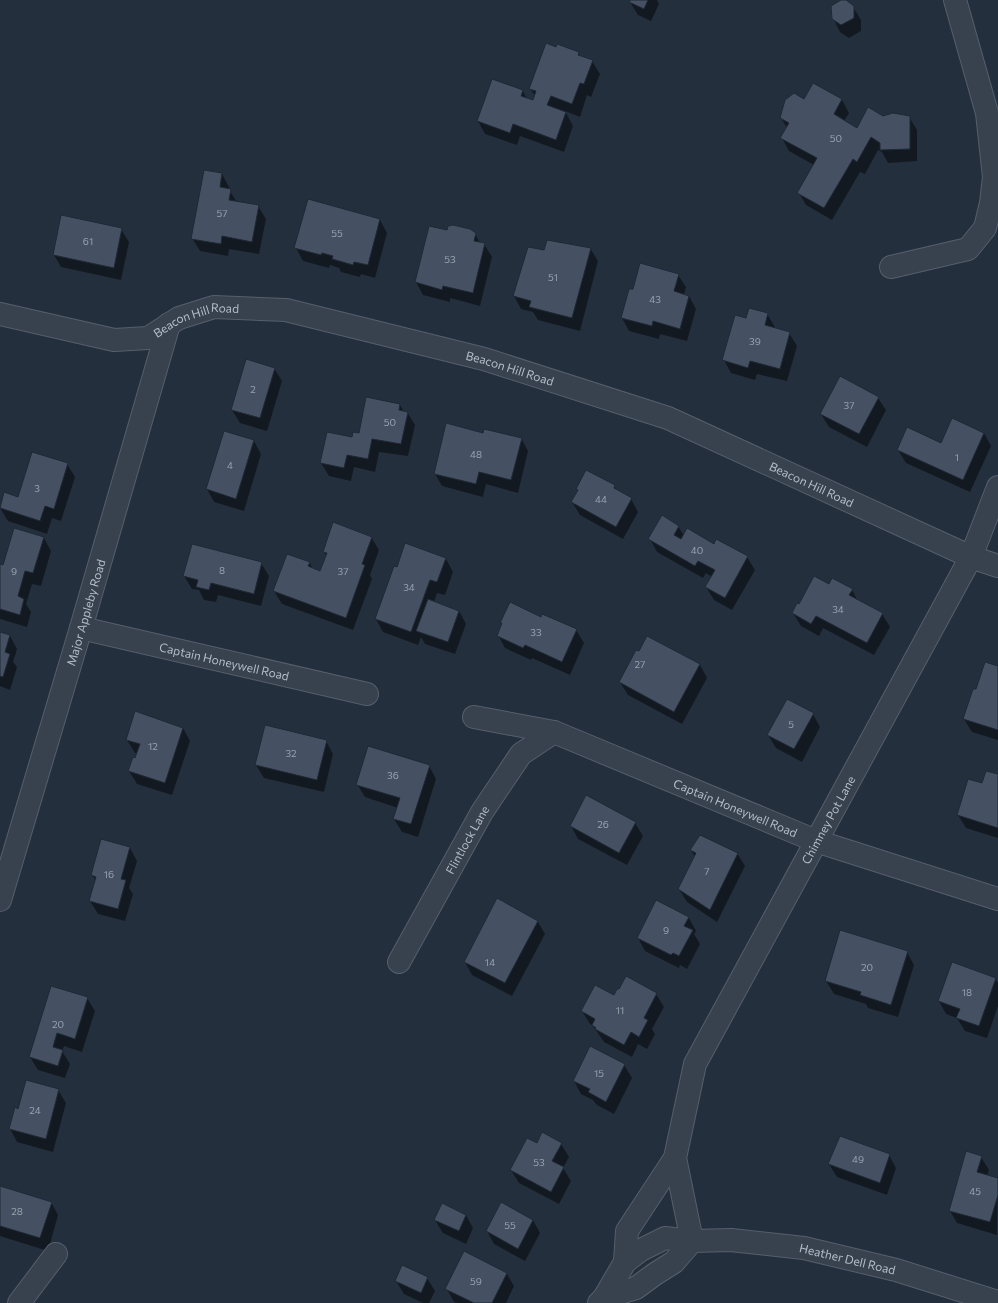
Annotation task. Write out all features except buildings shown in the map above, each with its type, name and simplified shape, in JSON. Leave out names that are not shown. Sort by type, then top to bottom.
[{"type":"street","points":[[891,267],[968,249],[985,228],[991,203],[994,176],[987,113],[955,0]]},
{"type":"street","name":"Beacon Hill Road","points":[[0,314],[114,340],[148,338],[179,318],[214,307],[286,310],[484,359],[668,418],[971,557],[998,566]]},
{"type":"street","name":"Major Appleby Road","points":[[0,900],[169,324]]},
{"type":"street","name":"Chimney Pot Lane","points":[[625,1262],[627,1231],[675,1158],[695,1064],[971,557],[998,487]]},
{"type":"street","name":"Captain Honeywell Road","points":[[81,628],[367,694]]},
{"type":"street","name":"Captain Honeywell Road","points":[[474,717],[554,732],[816,841],[998,899]]},
{"type":"street","name":"Flintlock Lane","points":[[399,962],[482,812],[521,754],[554,732]]},
{"type":"street","name":"Chimney Pot Lane","points":[[675,1158],[692,1241]]},
{"type":"street","name":"Heather Dell Road","points":[[601,1301],[625,1262],[641,1250],[665,1238],[692,1241],[731,1240],[804,1248],[896,1270],[998,1302]]},
{"type":"street","name":"Heather Dell Road","points":[[601,1301],[636,1288],[674,1262],[692,1241]]},
{"type":"street","points":[[19,1303],[56,1254]]}]
